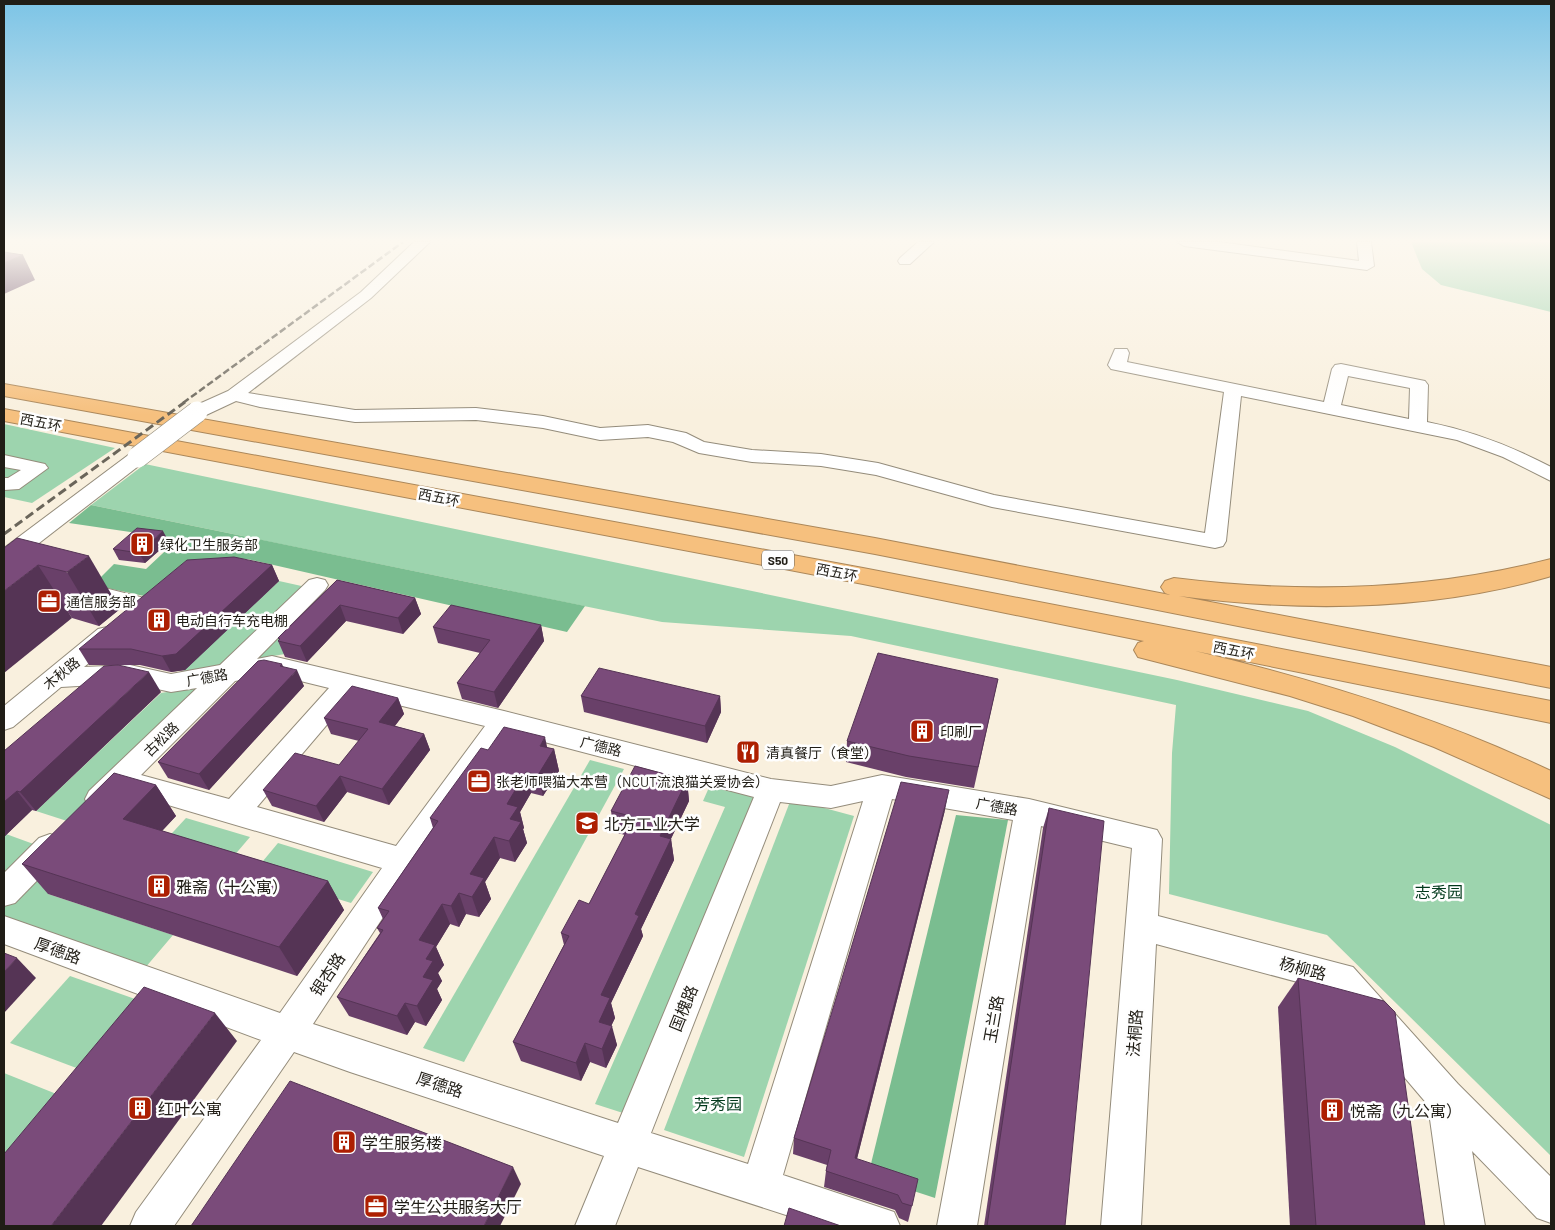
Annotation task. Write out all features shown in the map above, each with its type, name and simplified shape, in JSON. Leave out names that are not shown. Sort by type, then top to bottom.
[{"type":"highway","name":"西五环","points":[[4,390],[875,546],[1551,678]]},
{"type":"highway","name":"西五环","points":[[4,415],[864,576],[1551,712]]},
{"type":"highway","points":[[875,546],[1207,592],[1315,598],[1388,596],[1475,585],[1551,567]]},
{"type":"highway","points":[[864,576],[1335,698],[1428,731],[1516,768],[1551,786]]},
{"type":"street","points":[[4,559],[197,412],[234,395],[360,299]]},
{"type":"street","points":[[1121,353],[1117,365],[1462,435],[1510,453],[1551,475]]},
{"type":"street","points":[[1331,408],[1341,369],[1419,385],[1418,426]]},
{"type":"street","points":[[234,395],[260,402],[355,416],[476,414],[543,422],[600,434],[648,431],[679,437],[699,447],[752,456],[821,460],[878,469],[992,501],[1215,541],[1233,390]]},
{"type":"street","points":[[4,461],[38,468],[12,485],[4,484]]},
{"type":"street","name":"木秋路","points":[[4,720],[151,599],[63,585]]},
{"type":"street","name":"古松路","points":[[4,893],[317,585]]},
{"type":"street","name":"广德路","points":[[55,678],[130,674],[171,683],[272,665],[504,721],[771,790],[830,797],[882,786],[1029,811],[1147,840]]},
{"type":"street","points":[[235,812],[347,684]]},
{"type":"street","name":"银杏路","points":[[150,1226],[288,1033],[403,861],[504,721]]},
{"type":"street","points":[[119,780],[403,861]]},
{"type":"street","points":[[760,1187],[882,786]]},
{"type":"street","name":"国槐路","points":[[595,1226],[771,790]]},
{"type":"street","name":"玉兰路","points":[[957,1226],[1029,811]]},
{"type":"street","name":"法桐路","points":[[1121,1226],[1147,840]]},
{"type":"street","name":"杨柳路","points":[[1140,926],[1341,978],[1445,1097],[1551,1204]]},
{"type":"street","name":"厚德路","points":[[4,930],[288,1033],[880,1226]]},
{"type":"street","points":[[1445,1097],[1465,1226]]},
{"type":"green space","points":[[1500,299],[1551,299],[1551,312]]},
{"type":"green space","points":[[4,424],[115,448],[32,503],[4,497]]},
{"type":"green space","name":"志秀园","points":[[145,464],[1177,680],[1308,711],[1395,747],[1551,825],[1551,1156],[1327,935],[1169,894],[1172,753],[1176,705],[851,636],[662,622],[91,505]]},
{"type":"green space","points":[[91,505],[585,606],[567,632],[247,559],[186,561],[144,596],[93,585],[114,564],[146,569],[178,539],[69,523]]},
{"type":"green space","points":[[279,581],[306,587],[227,664],[182,672]]},
{"type":"green space","points":[[320,591],[343,596],[285,654],[250,660]]},
{"type":"green space","points":[[205,686],[67,821],[36,811],[161,693]]},
{"type":"green space","points":[[590,760],[624,769],[464,1062],[423,1048]]},
{"type":"green space","points":[[711,783],[756,795],[623,1113],[595,1104],[725,807],[703,801]]},
{"type":"green space","points":[[111,799],[48,894],[173,935],[145,968],[4,918],[4,905]]},
{"type":"green space","name":"芳秀园","points":[[791,799],[854,816],[744,1157],[664,1130]]},
{"type":"green space","points":[[956,815],[1008,820],[935,1198],[868,1176]]},
{"type":"green space","points":[[186,818],[250,837],[227,864],[162,844]]},
{"type":"green space","points":[[6,834],[39,846],[4,880],[4,837]]},
{"type":"green space","points":[[278,843],[373,872],[351,903],[253,873]]},
{"type":"green space","points":[[70,976],[152,1005],[95,1075],[10,1043]]},
{"type":"green space","points":[[4,1073],[74,1101],[4,1187]]},
{"type":"building","points":[[137,528],[163,531],[139,553],[113,549]]},
{"type":"building","points":[[17,538],[89,556],[67,572],[38,565],[4,591],[4,548]]},
{"type":"building","points":[[234,557],[272,565],[176,654],[162,656],[131,649],[79,649],[187,560]]},
{"type":"building","points":[[337,580],[415,598],[398,618],[340,605],[300,646],[278,641],[280,639],[278,638]]},
{"type":"building","points":[[451,605],[541,625],[494,692],[457,683],[490,640],[433,627]]},
{"type":"building","name":"印刷厂","points":[[878,653],[998,679],[978,767],[909,756],[847,741]]},
{"type":"building","points":[[264,660],[297,670],[199,774],[158,762],[258,661]]},
{"type":"building","points":[[118,665],[149,672],[20,792],[17,791],[4,802],[4,751],[104,666]]},
{"type":"building","points":[[599,668],[720,696],[705,726],[581,696]]},
{"type":"building","points":[[352,686],[398,698],[379,722],[424,734],[382,789],[340,776],[316,806],[263,790],[295,753],[339,765],[368,729],[324,718]]},
{"type":"building","points":[[504,727],[545,737],[540,746],[554,749],[538,775],[526,772],[507,804],[518,807],[510,819],[521,822],[509,841],[494,837],[470,874],[484,878],[472,897],[459,893],[451,906],[442,904],[419,940],[435,945],[426,959],[433,961],[423,977],[433,980],[417,1006],[405,1003],[397,1016],[337,997],[383,930],[377,928],[389,911],[378,908],[438,821],[430,818],[481,748],[488,750]]},
{"type":"building","points":[[635,766],[687,780],[660,836],[671,839],[635,914],[639,916],[601,995],[610,998],[599,1022],[612,1026],[602,1049],[585,1043],[576,1063],[513,1042],[569,936],[561,933],[579,900],[589,904],[634,817],[611,811]]},
{"type":"building","points":[[114,773],[156,785],[123,819],[328,881],[279,947],[22,864]]},
{"type":"building","points":[[901,782],[949,790],[855,1158],[918,1179],[912,1206],[902,1203],[898,1195],[826,1171],[831,1150],[794,1138]]},
{"type":"building","points":[[1049,808],[1104,821],[1065,1226],[987,1226]]},
{"type":"building","points":[[4,953],[17,958],[4,972]]},
{"type":"building","name":"悦斋（九公寓）","points":[[1298,978],[1384,1001],[1395,1012],[1425,1226],[1316,1226]]},
{"type":"building","points":[[144,987],[215,1013],[51,1226],[4,1226],[4,1154]]},
{"type":"building","name":"学生服务楼","points":[[290,1081],[513,1167],[484,1226],[191,1226]]},
{"type":"building","points":[[789,1208],[841,1226],[784,1226]]},
{"type":"railway","points":[[183,403],[325,299]]},
{"type":"railway","points":[[4,534],[185,402]]},
{"type":"place","name":"绿化卫生服务部","points":[[142,544]]},
{"type":"place","name":"通信服务部","points":[[49,601]]},
{"type":"place","name":"电动自行车充电棚","points":[[159,620]]},
{"type":"place","name":"印刷厂","points":[[922,731]]},
{"type":"place","name":"清真餐厅（食堂）","points":[[748,752]]},
{"type":"place","name":"张老师喂猫大本营（NCUT流浪猫关爱协会）","points":[[479,781]]},
{"type":"place","name":"北方工业大学","points":[[587,823]]},
{"type":"place","name":"雅斋（十公寓）","points":[[159,886]]},
{"type":"place","name":"红叶公寓","points":[[140,1108]]},
{"type":"place","name":"悦斋（九公寓）","points":[[1332,1110]]},
{"type":"place","name":"学生服务楼","points":[[344,1142]]},
{"type":"place","name":"学生公共服务大厅","points":[[376,1206]]}]
